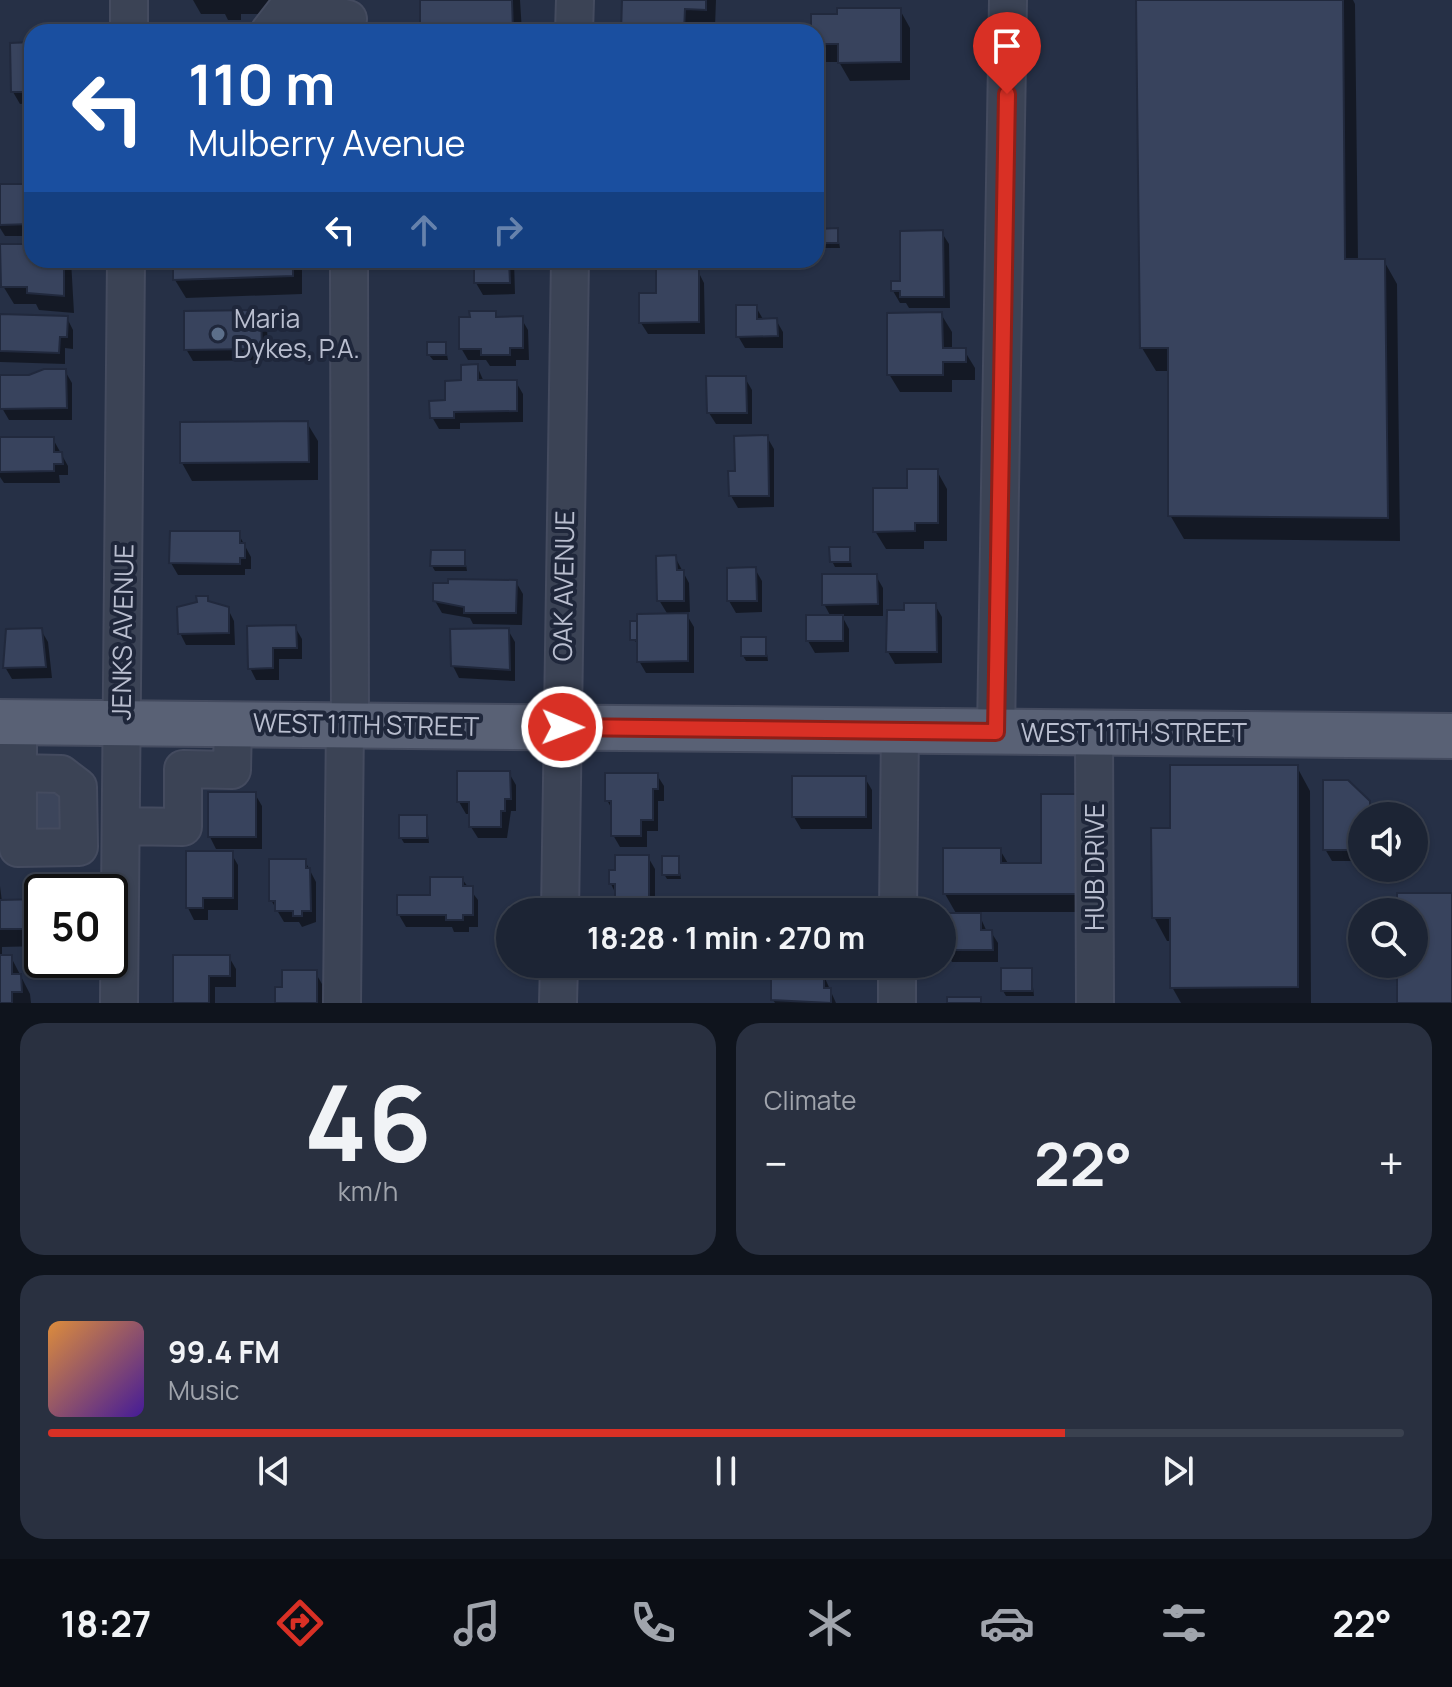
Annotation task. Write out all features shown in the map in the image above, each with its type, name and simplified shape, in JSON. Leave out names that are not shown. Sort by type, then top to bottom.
[{"type":"main road","name":"WEST 11TH STREET","points":[[9,722],[1452,736]]},
{"type":"street","points":[[129,0],[129,24]]},
{"type":"street","points":[[574,24],[575,0]]},
{"type":"street","points":[[996,732],[1008,0]]},
{"type":"street","points":[[275,24],[290,5],[348,17]]},
{"type":"street","name":"JENKS AVENUE","points":[[119,1003],[126,268]]},
{"type":"street","points":[[342,1003],[349,268]]},
{"type":"street","name":"OAK AVENUE","points":[[560,898],[570,268]]},
{"type":"street","points":[[9,722],[18,773],[49,811],[183,827],[183,769],[232,770],[233,723]]},
{"type":"street","points":[[898,898],[900,730]]},
{"type":"street","name":"HUB DRIVE","points":[[1094,732],[1095,1003]]},
{"type":"street","points":[[18,773],[61,774],[78,787],[49,811]]},
{"type":"street","points":[[558,1003],[559,978]]},
{"type":"street","points":[[897,978],[897,1003]]},
{"type":"building","points":[[420,0],[512,0],[513,24],[420,24]]},
{"type":"building","points":[[622,0],[706,0],[706,10],[685,9],[684,24],[621,24]]},
{"type":"building","points":[[1136,0],[1343,0],[1345,259],[1385,259],[1388,518],[1168,516],[1168,348],[1140,348]]},
{"type":"building","points":[[837,8],[901,8],[901,62],[838,63],[838,44],[824,44],[824,24],[811,24],[811,14],[837,14]]},
{"type":"building","points":[[24,42],[24,92],[11,92],[10,43]]},
{"type":"building","points":[[0,184],[24,184],[24,224],[0,225]]},
{"type":"building","points":[[838,228],[838,243],[824,243],[824,229]]},
{"type":"building","points":[[943,230],[944,297],[900,297],[900,291],[891,291],[891,281],[900,281],[900,231]]},
{"type":"building","points":[[0,244],[24,244],[24,268],[64,268],[64,296],[27,293],[27,287],[1,287]]},
{"type":"building","points":[[173,268],[293,268],[293,276],[173,280]]},
{"type":"building","points":[[474,268],[509,268],[510,283],[474,283]]},
{"type":"building","points":[[656,269],[699,269],[699,322],[639,323],[639,293],[656,293]]},
{"type":"building","points":[[736,305],[757,305],[757,319],[777,318],[778,336],[736,337]]},
{"type":"building","points":[[261,310],[262,349],[184,350],[184,311]]},
{"type":"building","points":[[469,311],[496,311],[496,317],[523,316],[523,348],[510,348],[510,355],[481,355],[481,349],[459,349],[459,317],[470,317]]},
{"type":"building","points":[[942,312],[943,348],[966,348],[966,362],[943,362],[943,375],[887,375],[887,313]]},
{"type":"building","points":[[0,314],[68,316],[67,337],[60,337],[59,353],[0,351]]},
{"type":"building","points":[[427,342],[446,342],[446,355],[427,355]]},
{"type":"building","points":[[478,364],[478,380],[517,380],[517,411],[454,412],[454,418],[430,418],[429,401],[445,400],[445,381],[461,380],[461,365]]},
{"type":"building","points":[[44,369],[66,369],[67,408],[0,409],[0,375],[29,375]]},
{"type":"building","points":[[706,376],[746,376],[747,413],[707,413]]},
{"type":"building","points":[[308,421],[309,462],[180,463],[180,422]]},
{"type":"building","points":[[768,435],[769,496],[729,496],[728,471],[735,471],[734,436]]},
{"type":"building","points":[[0,437],[54,437],[54,452],[62,452],[63,464],[54,464],[54,471],[0,472]]},
{"type":"building","points":[[907,469],[938,469],[938,523],[915,523],[915,531],[873,532],[873,488],[907,488]]},
{"type":"building","points":[[170,531],[240,531],[240,543],[245,543],[245,558],[240,558],[240,564],[169,563]]},
{"type":"building","points":[[829,547],[850,547],[850,562],[830,562]]},
{"type":"building","points":[[431,550],[465,550],[465,566],[430,566]]},
{"type":"building","points":[[676,555],[677,570],[684,570],[684,601],[657,601],[656,556]]},
{"type":"building","points":[[756,567],[757,601],[727,601],[727,568]]},
{"type":"building","points":[[822,574],[877,574],[878,604],[822,605]]},
{"type":"building","points":[[448,579],[517,580],[516,613],[464,613],[464,607],[433,601],[433,583],[448,583]]},
{"type":"building","points":[[196,596],[208,596],[208,601],[229,607],[229,633],[178,634],[177,607],[197,602]]},
{"type":"building","points":[[904,603],[936,603],[937,652],[886,652],[887,610],[904,610]]},
{"type":"building","points":[[688,613],[688,661],[637,662],[637,614]]},
{"type":"building","points":[[806,615],[843,615],[843,641],[806,641]]},
{"type":"building","points":[[630,621],[637,621],[637,640],[630,640]]},
{"type":"building","points":[[296,625],[297,648],[273,648],[273,668],[248,669],[247,626]]},
{"type":"building","points":[[42,628],[46,667],[3,668],[6,629]]},
{"type":"building","points":[[509,628],[510,670],[451,666],[450,629]]},
{"type":"building","points":[[741,637],[766,637],[766,656],[741,656]]},
{"type":"building","points":[[1170,765],[1298,765],[1298,987],[1170,988],[1170,918],[1152,918],[1151,828],[1170,828]]},
{"type":"building","points":[[457,771],[510,771],[511,799],[505,799],[501,827],[469,827],[469,802],[457,802]]},
{"type":"building","points":[[605,773],[658,773],[658,789],[653,789],[653,820],[641,820],[641,836],[611,836],[611,801],[605,801]]},
{"type":"building","points":[[792,776],[866,776],[866,817],[792,817]]},
{"type":"building","points":[[64,780],[64,839],[37,839],[36,781]]},
{"type":"building","points":[[1323,780],[1348,780],[1370,802],[1348,802],[1348,850],[1323,850]]},
{"type":"building","points":[[208,792],[256,792],[256,837],[208,837]]},
{"type":"building","points":[[1041,794],[1082,794],[1082,894],[943,894],[943,848],[1001,848],[1001,863],[1041,863]]},
{"type":"building","points":[[399,815],[427,815],[427,838],[399,838]]},
{"type":"building","points":[[186,851],[233,851],[233,898],[203,898],[203,908],[186,908]]},
{"type":"building","points":[[615,855],[649,855],[649,898],[615,898],[615,884],[609,884],[609,870],[615,870]]},
{"type":"building","points":[[662,856],[679,856],[679,875],[662,875]]},
{"type":"building","points":[[269,859],[306,859],[306,868],[310,868],[311,911],[302,911],[302,916],[293,916],[293,911],[275,911],[275,901],[269,901]]},
{"type":"building","points":[[430,877],[463,877],[463,886],[473,886],[473,915],[463,915],[463,920],[446,920],[446,915],[397,915],[397,895],[430,895]]},
{"type":"building","points":[[1397,893],[1452,893],[1452,1003],[1397,1003],[1397,978],[1428,978],[1428,898],[1397,898]]},
{"type":"building","points":[[24,899],[24,929],[0,929],[0,900]]},
{"type":"building","points":[[956,913],[981,913],[981,930],[992,930],[993,950],[956,950]]},
{"type":"building","points":[[0,955],[12,955],[12,974],[21,974],[22,992],[12,992],[12,1003],[0,1003]]},
{"type":"building","points":[[173,955],[230,955],[230,976],[209,976],[209,1003],[173,1003]]},
{"type":"building","points":[[1001,968],[1032,968],[1032,991],[1001,991]]},
{"type":"building","points":[[282,970],[317,970],[317,1003],[275,1003],[275,987],[282,987]]},
{"type":"building","points":[[771,978],[824,978],[824,988],[831,988],[831,1003],[771,1000]]},
{"type":"building","points":[[947,997],[981,997],[981,1003],[947,1003]]},
{"type":"tunnel","points":[[37,811],[64,811]]},
{"type":"place","name":"Maria Dykes, P.A.","points":[[218,334]]},
{"type":"route","points":[[562,727],[996,732],[1007,94]]}]
